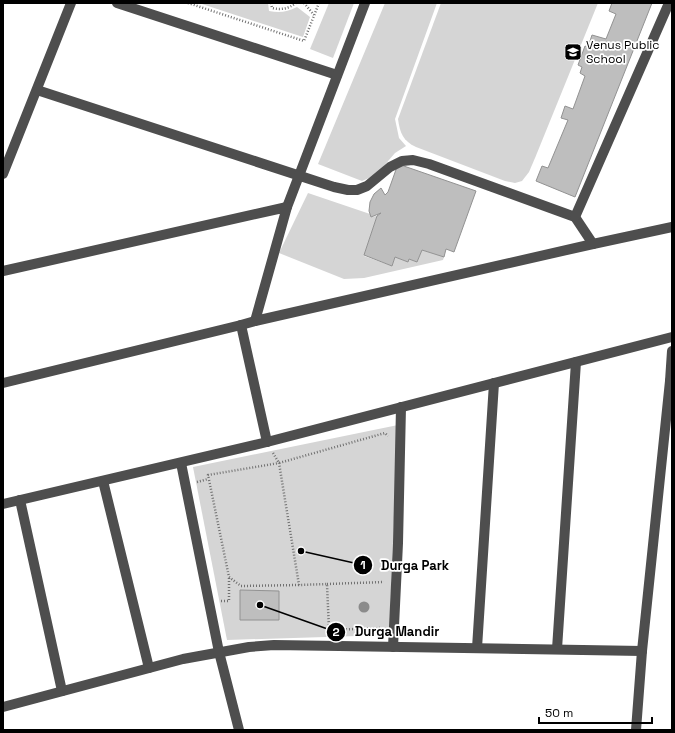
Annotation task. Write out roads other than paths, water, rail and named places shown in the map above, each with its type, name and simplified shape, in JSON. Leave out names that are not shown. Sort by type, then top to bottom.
[{"type":"street","points":[[3,174],[71,3]]},
{"type":"street","points":[[117,3],[337,75]]},
{"type":"street","points":[[255,321],[287,207],[298,175],[365,3]]},
{"type":"street","points":[[575,217],[669,3]]},
{"type":"street","points":[[37,90],[334,187],[348,190],[357,190],[367,186],[390,167],[402,161],[413,160],[429,164],[575,217],[592,244]]},
{"type":"street","points":[[3,271],[287,207]]},
{"type":"street","points":[[3,383],[241,326],[255,321],[672,227]]},
{"type":"street","points":[[241,326],[267,442]]},
{"type":"street","points":[[3,504],[267,442],[672,337]]},
{"type":"street","points":[[636,730],[642,651],[671,381],[672,350]]},
{"type":"street","points":[[557,649],[576,362]]},
{"type":"street","points":[[477,648],[494,384]]},
{"type":"street","points":[[393,647],[398,542],[401,408]]},
{"type":"street","points":[[181,463],[219,652],[239,730]]},
{"type":"street","points":[[103,481],[149,668]]},
{"type":"street","points":[[20,500],[62,691]]},
{"type":"street","points":[[3,707],[183,659],[249,647],[274,645],[642,651]]},
{"type":"place","name":"Venus Public School","points":[[573,52]]},
{"type":"place","name":"Durga Park","points":[[301,551]]},
{"type":"place","name":"Durga Mandir","points":[[260,605]]}]
